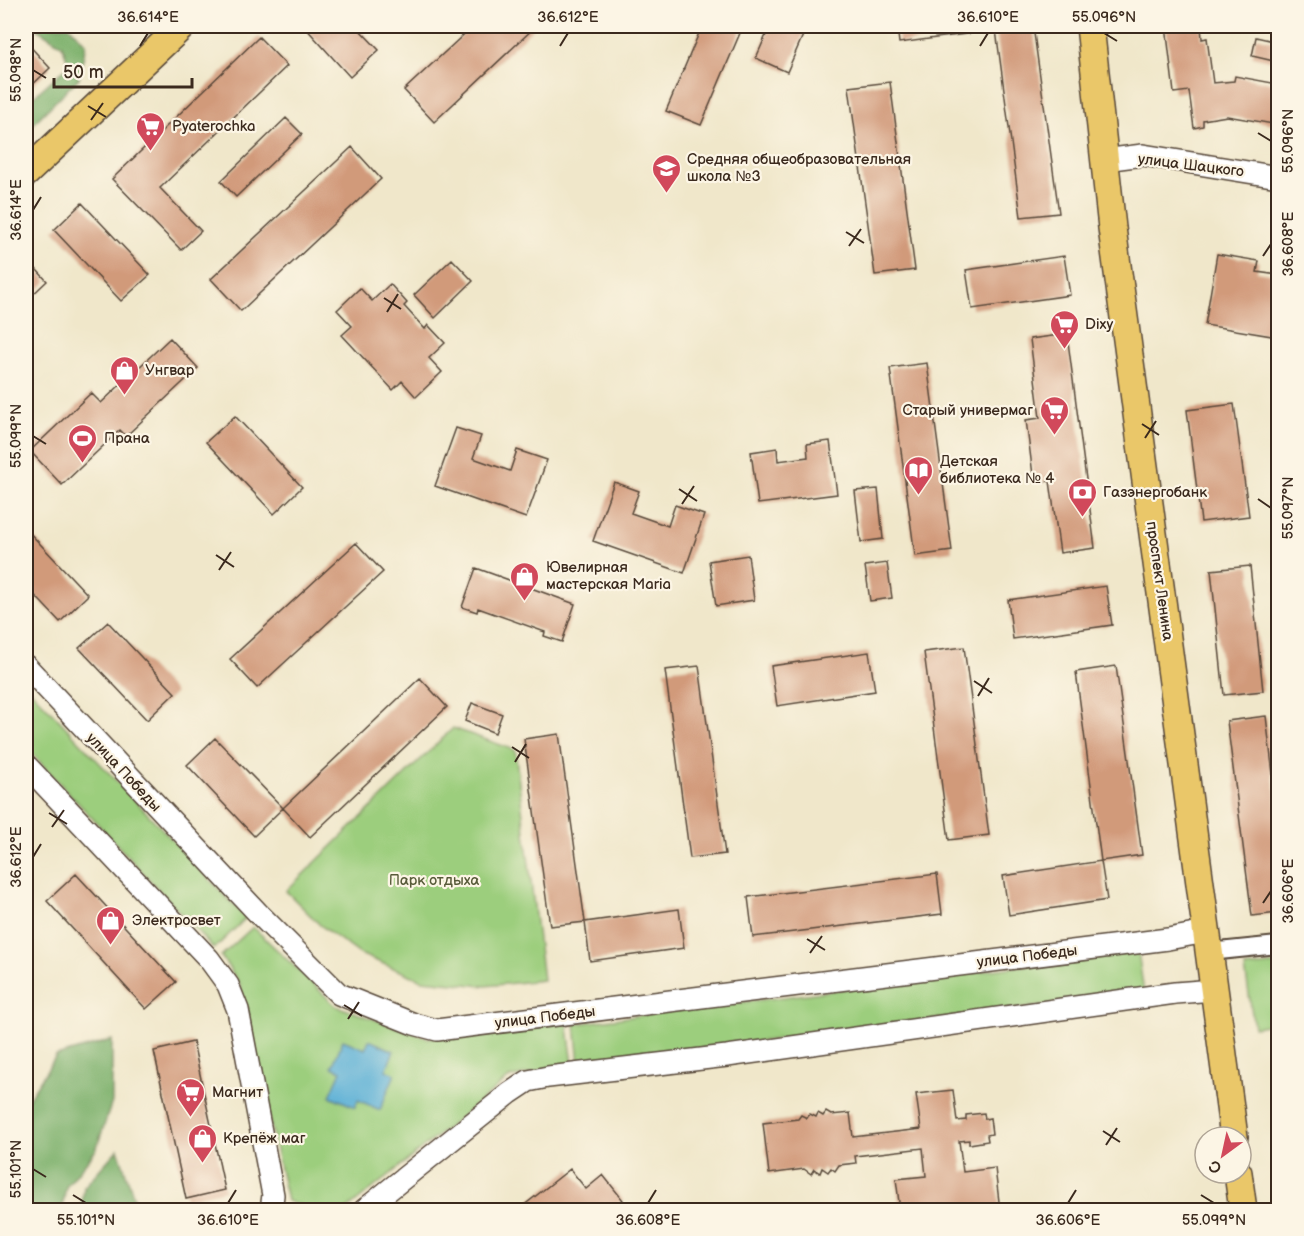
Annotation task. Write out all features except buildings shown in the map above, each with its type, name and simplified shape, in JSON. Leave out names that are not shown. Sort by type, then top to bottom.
[{"type":"main road","points":[[26,173],[182,26]]},
{"type":"main road","name":"проспект Ленина","points":[[1090,26],[1104,160],[1232,1125]]},
{"type":"main road","points":[[1240,1185],[1243,1210]]},
{"type":"street","name":"улица Шацкого","points":[[1104,160],[1143,155],[1278,177]]},
{"type":"street","name":"улица Победы","points":[[26,666],[258,913],[339,994],[414,1024],[437,1030],[1168,939],[1208,942]]},
{"type":"street","points":[[26,765],[209,959],[228,985],[238,1010],[273,1195],[271,1210]]},
{"type":"street","points":[[1208,942],[1278,945]]},
{"type":"street","points":[[364,1210],[528,1081],[727,1056],[1175,993],[1214,990]]},
{"type":"green space","points":[[32,26],[69,26],[86,44],[79,78],[26,131],[26,103],[69,65],[62,45]]},
{"type":"green space","points":[[26,685],[246,918],[214,949],[26,747]]},
{"type":"green space","name":"Парк отдыха","points":[[453,728],[515,750],[543,980],[485,986],[422,980],[360,954],[320,925],[286,891]]},
{"type":"green space","points":[[253,927],[336,1006],[428,1038],[567,1021],[573,1064],[509,1078],[346,1210],[313,1210],[287,1201],[240,984],[221,956]]},
{"type":"green space","points":[[1138,951],[1144,993],[579,1064],[575,1024]]},
{"type":"green space","points":[[1278,964],[1278,1023],[1254,1027],[1245,968]]},
{"type":"green space","points":[[112,1040],[112,1102],[96,1150],[66,1187],[62,1210],[26,1210],[26,1102],[56,1056]]},
{"type":"green space","points":[[118,1149],[138,1210],[81,1210],[84,1187]]},
{"type":"water","points":[[343,1040],[365,1049],[369,1040],[394,1051],[386,1070],[395,1074],[380,1110],[358,1100],[355,1107],[330,1096],[341,1071],[332,1067]]},
{"type":"place","name":"Pyaterochka","points":[[151,152]]},
{"type":"place","name":"Средняя общеобразовательная школа №3","points":[[666,194]]},
{"type":"place","name":"Dixy","points":[[1064,350]]},
{"type":"place","name":"Унгвар","points":[[124,396]]},
{"type":"place","name":"Старый универмаг","points":[[1054,436]]},
{"type":"place","name":"Прана","points":[[83,464]]},
{"type":"place","name":"Детская библиотека № 4","points":[[919,496]]},
{"type":"place","name":"Газэнергобанк","points":[[1082,518]]},
{"type":"place","name":"Ювелирная мастерская Maria","points":[[525,602]]},
{"type":"place","name":"Электросвет","points":[[111,946]]},
{"type":"place","name":"Магнит","points":[[191,1118]]},
{"type":"place","name":"Крепёж маг","points":[[202,1164]]}]
